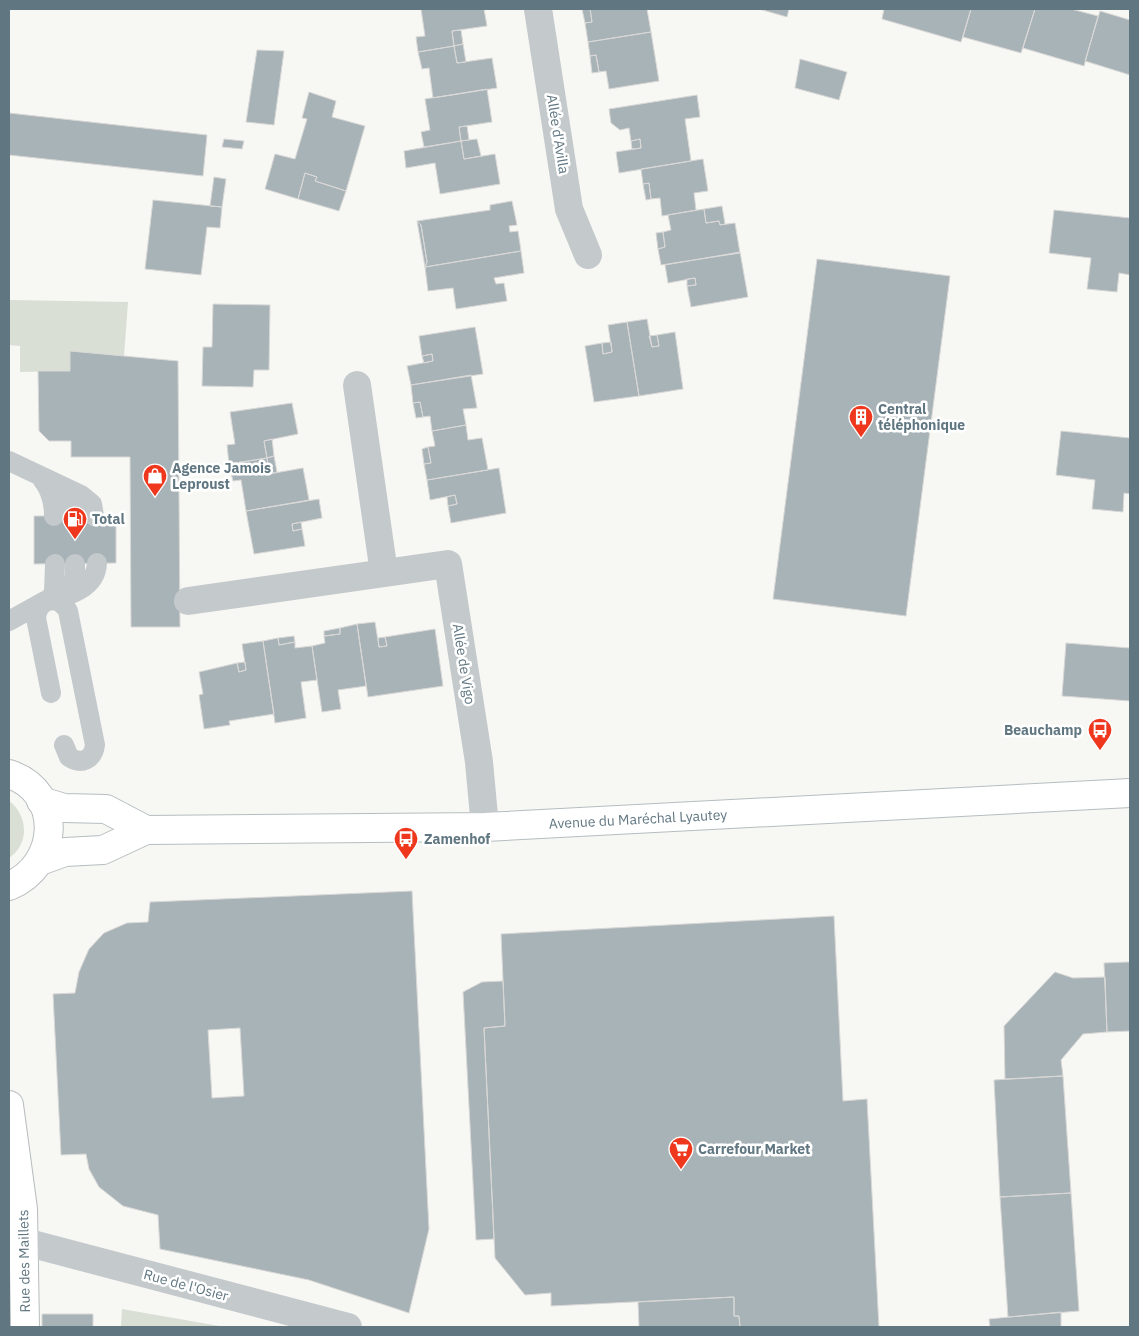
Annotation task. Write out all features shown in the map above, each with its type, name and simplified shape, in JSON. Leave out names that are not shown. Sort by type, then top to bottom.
[{"type":"street","name":"Allée d'Avilla","points":[[538,9],[569,210],[588,255]]},
{"type":"street","points":[[357,384],[384,574]]},
{"type":"street","name":"Allée de Vigo","points":[[188,601],[448,564],[479,762],[485,827]]},
{"type":"street","points":[[11,892],[33,871],[40,861],[47,846],[49,829],[47,816],[21,779]]},
{"type":"street","name":"Avenue du Maréchal Lyautey","points":[[21,779],[64,808],[106,810],[146,830]]},
{"type":"street","name":"Avenue du Maréchal Lyautey","points":[[40,861],[65,852],[104,850],[146,830],[485,827],[1130,793]]},
{"type":"street","name":"Rue des Maillets","points":[[9,1105],[24,1209],[25,1327]]},
{"type":"street","name":"Rue de l'Osier","points":[[25,1242],[348,1327]]},
{"type":"lane","points":[[9,461],[86,498],[94,508],[94,516]]},
{"type":"lane","points":[[37,474],[69,498],[74,508],[64,516]]},
{"type":"lane","points":[[47,600],[69,596],[82,588],[93,578],[97,563]]},
{"type":"lane","points":[[51,693],[36,618],[37,608],[54,592],[55,564]]},
{"type":"lane","points":[[9,621],[65,592],[72,584],[76,573],[75,564]]},
{"type":"lane","points":[[47,600],[61,602],[68,611],[95,746],[88,759],[79,762],[69,757],[64,745]]},
{"type":"shaded area","points":[[9,300],[128,302],[124,356],[70,351],[70,371],[20,372],[20,346],[9,345]]},
{"type":"shaded area","points":[[9,801],[20,814],[24,830],[21,845],[9,858]]},
{"type":"shaded area","points":[[122,1309],[225,1327],[121,1327]]},
{"type":"building","points":[[421,9],[484,9],[487,26],[452,31],[454,46],[418,52],[416,37],[425,36]]},
{"type":"building","points":[[582,9],[590,9],[592,22],[585,23]]},
{"type":"building","points":[[590,9],[647,9],[651,32],[588,42],[585,23],[592,22]]},
{"type":"building","points":[[759,9],[789,9],[787,17]]},
{"type":"building","points":[[884,9],[971,9],[961,42],[882,19]]},
{"type":"building","points":[[971,9],[1035,9],[1021,53],[963,37]]},
{"type":"building","points":[[1035,9],[1071,9],[1098,16],[1084,66],[1023,48]]},
{"type":"building","points":[[1100,11],[1130,20],[1130,75],[1085,61]]},
{"type":"building","points":[[461,30],[463,44],[454,46],[452,31]]},
{"type":"building","points":[[651,32],[659,81],[609,89],[606,71],[599,72],[596,55],[590,56],[588,42]]},
{"type":"building","points":[[463,44],[466,62],[457,63],[454,46]]},
{"type":"building","points":[[454,46],[457,63],[492,58],[497,88],[433,98],[429,68],[422,69],[418,52]]},
{"type":"building","points":[[257,50],[284,51],[274,125],[246,122]]},
{"type":"building","points":[[596,55],[599,72],[592,73],[590,56]]},
{"type":"building","points":[[800,59],[847,72],[839,100],[795,88]]},
{"type":"building","points":[[487,89],[492,122],[459,127],[461,141],[424,147],[421,132],[430,130],[425,99]]},
{"type":"building","points":[[309,92],[336,101],[332,117],[365,126],[346,191],[315,181],[317,177],[305,173],[298,199],[265,189],[275,154],[295,159],[307,119],[302,118]]},
{"type":"building","points":[[697,95],[700,117],[685,119],[691,161],[619,173],[616,152],[641,148],[640,139],[631,141],[629,128],[620,130],[611,123],[609,109]]},
{"type":"building","points":[[9,113],[207,135],[203,176],[9,155]]},
{"type":"building","points":[[467,126],[469,140],[461,141],[459,127]]},
{"type":"building","points":[[224,139],[244,141],[242,149],[222,147]]},
{"type":"building","points":[[477,139],[481,156],[464,159],[461,141]]},
{"type":"building","points":[[640,139],[641,148],[632,149],[631,141]]},
{"type":"building","points":[[461,141],[464,159],[495,154],[500,184],[440,194],[435,163],[406,168],[404,151]]},
{"type":"building","points":[[703,159],[708,191],[694,193],[696,210],[662,216],[660,198],[651,199],[649,183],[643,184],[641,169]]},
{"type":"building","points":[[305,173],[317,177],[315,181],[346,191],[339,211],[298,199]]},
{"type":"building","points":[[214,177],[226,179],[222,207],[210,206]]},
{"type":"building","points":[[649,183],[651,199],[646,200],[643,184]]},
{"type":"building","points":[[153,200],[222,207],[220,228],[207,227],[201,275],[145,269]]},
{"type":"building","points":[[512,201],[517,225],[509,226],[510,232],[518,231],[521,251],[425,267],[427,262],[421,225],[417,221],[490,210],[490,205]]},
{"type":"building","points":[[722,206],[725,224],[720,225],[719,221],[706,223],[704,209]]},
{"type":"building","points":[[704,209],[706,223],[719,221],[720,225],[735,223],[740,253],[661,265],[658,249],[665,247],[663,232],[671,230],[668,215]]},
{"type":"building","points":[[1054,210],[1130,218],[1130,275],[1119,273],[1117,292],[1087,289],[1091,258],[1049,253]]},
{"type":"building","points":[[417,221],[421,225],[427,262],[425,267]]},
{"type":"building","points":[[663,232],[665,247],[658,249],[656,233]]},
{"type":"building","points":[[521,251],[524,273],[494,278],[496,284],[504,283],[507,301],[456,309],[453,288],[428,291],[425,267]]},
{"type":"building","points":[[740,252],[748,297],[691,307],[687,286],[696,285],[695,278],[668,283],[665,265]]},
{"type":"building","name":"Central téléphonique","points":[[817,259],[950,276],[906,616],[773,599]]},
{"type":"building","points":[[695,278],[696,285],[687,286],[687,279]]},
{"type":"building","points":[[213,304],[270,305],[269,370],[254,370],[253,387],[202,386],[203,347],[212,347]]},
{"type":"building","points":[[647,319],[652,347],[659,346],[657,335],[675,332],[683,389],[639,396],[627,322]]},
{"type":"building","points":[[627,322],[639,396],[594,402],[585,346],[602,343],[603,354],[612,352],[608,325]]},
{"type":"building","points":[[475,327],[483,374],[411,385],[407,366],[433,361],[432,354],[422,356],[419,336]]},
{"type":"building","points":[[657,335],[659,346],[652,347],[649,336]]},
{"type":"building","points":[[611,342],[612,352],[603,354],[602,343]]},
{"type":"building","name":"Agence Jamois Leproust","points":[[70,351],[178,361],[180,627],[131,627],[130,457],[71,457],[71,441],[49,441],[39,431],[38,371],[70,371]]},
{"type":"building","points":[[432,354],[433,361],[424,363],[422,356]]},
{"type":"building","points":[[471,375],[477,408],[463,409],[466,425],[432,431],[430,416],[423,417],[420,402],[413,403],[411,385]]},
{"type":"building","points":[[420,402],[423,417],[416,418],[413,403]]},
{"type":"building","points":[[292,403],[298,434],[264,441],[267,458],[229,464],[227,445],[235,444],[230,412]]},
{"type":"building","points":[[466,425],[468,440],[482,438],[488,470],[427,480],[424,464],[431,463],[428,447],[435,446],[432,431]]},
{"type":"building","points":[[1061,431],[1130,438],[1130,494],[1124,493],[1123,512],[1092,509],[1095,480],[1056,475]]},
{"type":"building","points":[[272,439],[274,456],[267,458],[264,441]]},
{"type":"building","points":[[428,447],[431,463],[424,464],[422,449]]},
{"type":"building","points":[[274,456],[277,472],[269,474],[267,458]]},
{"type":"building","points":[[267,458],[269,474],[303,468],[309,500],[246,511],[241,480],[233,481],[229,464]]},
{"type":"building","points":[[499,468],[506,513],[451,523],[448,506],[457,504],[455,495],[430,500],[427,480]]},
{"type":"building","points":[[455,495],[457,504],[448,506],[447,497]]},
{"type":"building","points":[[319,499],[322,518],[292,524],[293,531],[302,529],[305,546],[254,554],[246,511]]},
{"type":"building","name":"Total","points":[[34,516],[116,516],[116,563],[34,564]]},
{"type":"building","points":[[301,522],[302,529],[293,531],[292,524]]},
{"type":"building","points":[[375,622],[379,647],[387,646],[385,637],[435,629],[443,686],[368,697],[357,624]]},
{"type":"building","points":[[357,624],[366,686],[338,690],[341,709],[322,712],[312,646],[325,643],[324,636],[340,634],[340,628]]},
{"type":"building","points":[[340,628],[340,634],[324,636],[324,631]]},
{"type":"building","points":[[294,636],[295,642],[279,645],[278,638]]},
{"type":"building","points":[[385,637],[387,646],[379,647],[378,638]]},
{"type":"building","points":[[278,638],[279,645],[295,642],[295,648],[312,646],[317,680],[301,682],[306,718],[275,723],[263,641]]},
{"type":"building","points":[[263,641],[274,714],[229,721],[230,725],[204,729],[199,695],[203,694],[199,672],[237,663],[239,672],[246,670],[242,644]]},
{"type":"building","points":[[1066,643],[1130,648],[1130,701],[1062,696]]},
{"type":"building","points":[[245,662],[246,670],[239,672],[237,663]]},
{"type":"building","points":[[412,891],[429,1229],[409,1313],[309,1280],[160,1249],[158,1215],[123,1206],[99,1187],[89,1169],[86,1154],[61,1155],[53,994],[75,993],[79,972],[89,949],[104,933],[127,923],[148,922],[150,902]],"holes":[[[240,1028],[244,1096],[212,1098],[208,1030]]]},
{"type":"building","name":"Carrefour Market","points":[[834,916],[843,1101],[867,1099],[879,1327],[740,1327],[739,1316],[734,1316],[734,1297],[551,1306],[551,1293],[525,1295],[495,1258],[484,1028],[505,1026],[501,934]]},
{"type":"building","points":[[1130,962],[1130,1031],[1107,1032],[1104,963]]},
{"type":"building","points":[[1055,972],[1073,978],[1105,977],[1107,1032],[1083,1034],[1061,1060],[1063,1076],[1005,1079],[1004,1026]]},
{"type":"building","points":[[503,981],[505,1026],[484,1028],[494,1239],[476,1240],[463,992],[482,982]]},
{"type":"building","points":[[1063,1076],[1071,1193],[1000,1197],[994,1080]]},
{"type":"building","points":[[1071,1193],[1079,1311],[1008,1317],[1000,1197]]},
{"type":"building","points":[[734,1297],[734,1316],[739,1316],[740,1327],[639,1327],[638,1302]]},
{"type":"building","points":[[1061,1312],[1061,1327],[990,1327],[989,1319]]},
{"type":"building","points":[[42,1314],[93,1314],[93,1327],[42,1327]]},
{"type":"place","name":"Central téléphonique","points":[[861,438]]},
{"type":"place","name":"Agence Jamois Leproust","points":[[155,497]]},
{"type":"place","name":"Total","points":[[75,540]]},
{"type":"place","name":"Beauchamp","points":[[1100,751]]},
{"type":"place","name":"Zamenhof","points":[[406,860]]},
{"type":"place","name":"Carrefour Market","points":[[681,1170]]}]
